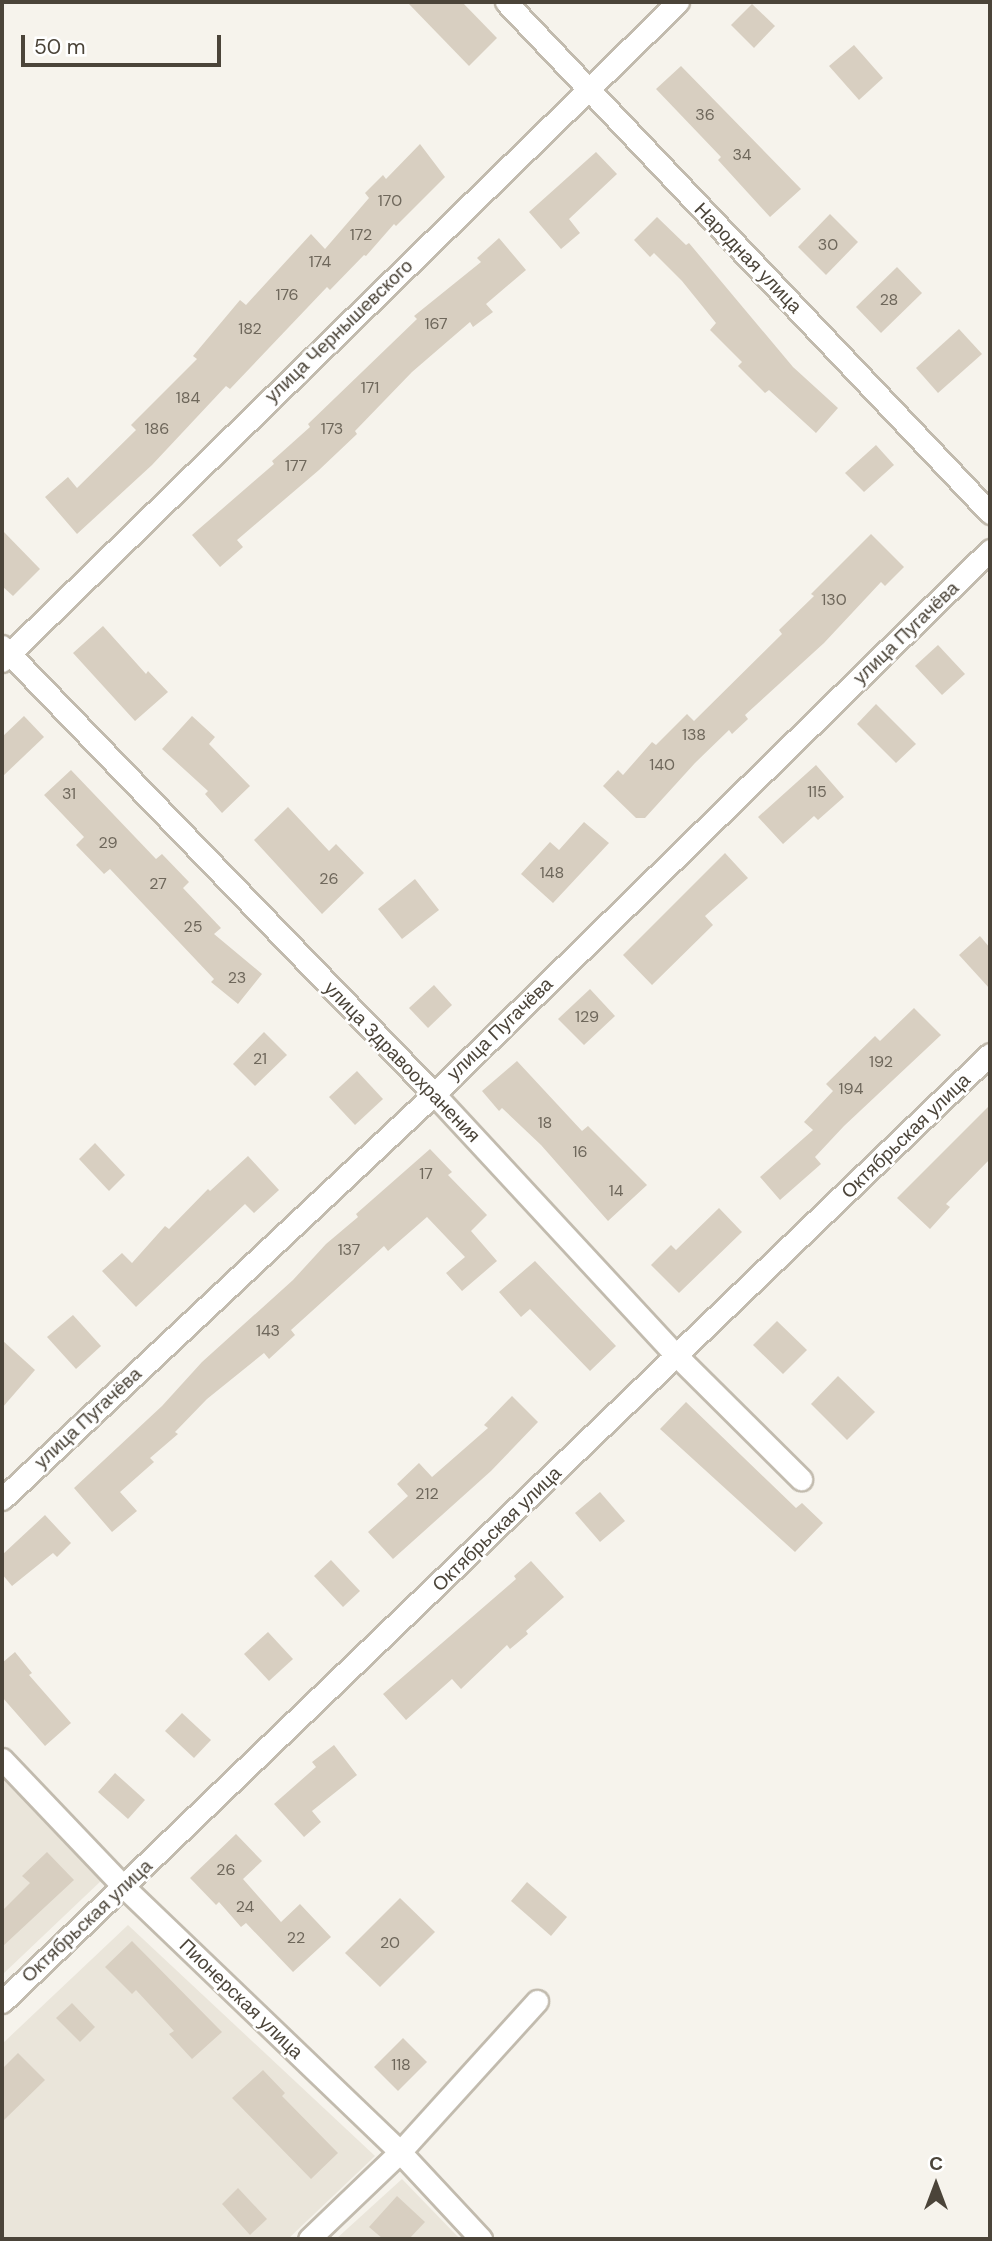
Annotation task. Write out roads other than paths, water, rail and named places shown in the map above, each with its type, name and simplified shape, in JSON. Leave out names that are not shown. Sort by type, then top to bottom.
[{"type":"street","name":"Народная улица","points":[[506,2],[990,513]]},
{"type":"street","name":"улица Чернышевского","points":[[4,654],[678,2]]},
{"type":"street","name":"улица Пугачёва","points":[[2,1499],[434,1094],[990,550]]},
{"type":"street","name":"улица Здравоохранения","points":[[4,654],[434,1094],[677,1356],[801,1479]]},
{"type":"street","name":"Октябрьская улица","points":[[2,2002],[990,1054]]},
{"type":"street","name":"Пионерская улица","points":[[2,1759],[124,1887],[400,2152],[481,2239]]},
{"type":"street","points":[[309,2239],[400,2152],[537,2001]]}]
